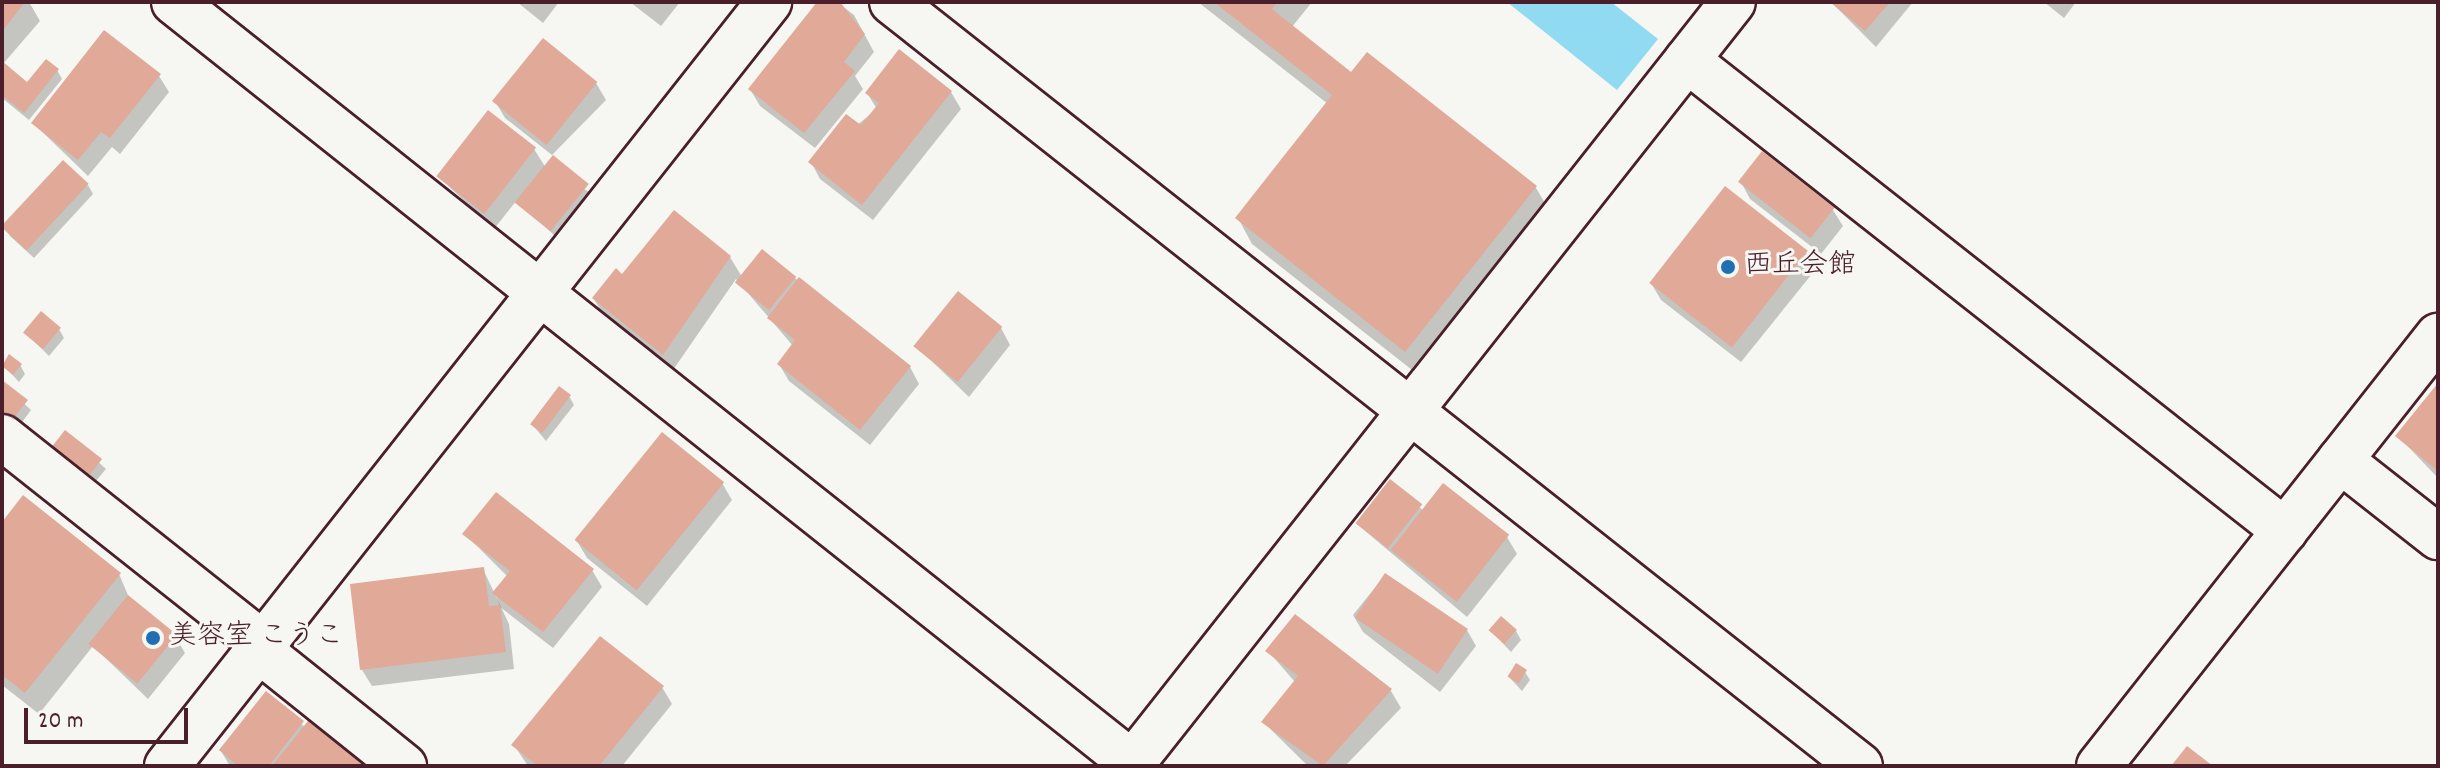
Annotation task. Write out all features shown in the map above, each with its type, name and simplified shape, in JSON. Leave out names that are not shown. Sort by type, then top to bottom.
[{"type":"street","points":[[174,2],[1131,765],[1733,2]]},
{"type":"street","points":[[167,766],[769,2]]},
{"type":"street","points":[[892,2],[1860,766]]},
{"type":"street","points":[[1687,60],[2285,531]]},
{"type":"street","points":[[2099,766],[2438,336]]},
{"type":"street","points":[[2,437],[404,766]]},
{"type":"street","points":[[2340,460],[2438,537]]},
{"type":"water","points":[[1507,2],[1611,2],[1658,39],[1617,90]]},
{"type":"building","points":[[2,2],[25,2],[4,29],[2,27]]},
{"type":"building","points":[[817,2],[840,2],[865,34],[844,62],[855,71],[804,133],[748,89]]},
{"type":"building","points":[[1214,2],[1277,2],[1272,9],[1351,72],[1367,52],[1537,186],[1405,352],[1235,218],[1332,95]]},
{"type":"building","points":[[1830,2],[1890,2],[1865,31]]},
{"type":"building","points":[[104,30],[161,74],[110,138],[101,132],[78,160],[31,123]]},
{"type":"building","points":[[543,38],[597,82],[546,145],[492,101]]},
{"type":"building","points":[[899,49],[952,91],[862,205],[808,162],[846,114],[861,125],[879,103],[865,93]]},
{"type":"building","points":[[46,59],[59,69],[24,113],[2,95],[2,61],[27,82]]},
{"type":"building","points":[[488,110],[536,148],[484,214],[436,176]]},
{"type":"building","points":[[1762,151],[1834,208],[1810,238],[1738,182]]},
{"type":"building","points":[[553,155],[589,184],[550,231],[515,202]]},
{"type":"building","points":[[63,160],[89,184],[27,250],[2,225]]},
{"type":"building","name":"西丘会館","points":[[1725,186],[1808,251],[1732,348],[1649,283]]},
{"type":"building","points":[[674,210],[731,256],[663,355],[592,298],[616,268],[622,274]]},
{"type":"building","points":[[762,249],[796,277],[769,310],[735,282]]},
{"type":"building","points":[[799,277],[911,366],[860,430],[777,364],[795,340],[767,318]]},
{"type":"building","points":[[958,291],[1002,327],[958,382],[913,346]]},
{"type":"building","points":[[41,311],[61,328],[43,349],[23,332]]},
{"type":"building","points":[[9,354],[22,364],[13,375],[2,366]]},
{"type":"building","points":[[2,380],[28,400],[11,421],[2,414]]},
{"type":"building","points":[[2438,383],[2438,471],[2395,436]]},
{"type":"building","points":[[559,386],[571,395],[542,433],[530,424]]},
{"type":"building","points":[[65,430],[102,459],[85,481],[48,452]]},
{"type":"building","points":[[662,432],[724,482],[637,590],[575,540]]},
{"type":"building","points":[[1390,479],[1422,504],[1388,548],[1356,523]]},
{"type":"building","points":[[1443,483],[1509,535],[1457,602],[1391,550]]},
{"type":"building","points":[[496,492],[594,569],[543,632],[492,593],[510,571],[462,534]]},
{"type":"building","points":[[23,495],[121,573],[25,693],[2,675],[2,522]]},
{"type":"building","points":[[484,567],[489,606],[500,605],[506,652],[360,670],[350,584]]},
{"type":"building","points":[[1385,573],[1468,629],[1438,674],[1355,618]]},
{"type":"building","points":[[128,595],[177,635],[137,684],[88,644]]},
{"type":"building","points":[[1295,614],[1392,689],[1323,766],[1261,722],[1298,676],[1265,651]]},
{"type":"building","points":[[1501,616],[1517,630],[1504,644],[1489,630]]},
{"type":"building","points":[[600,636],[664,686],[599,766],[538,766],[511,745]]},
{"type":"building","points":[[1516,663],[1527,670],[1519,683],[1508,677]]},
{"type":"building","points":[[266,691],[304,721],[269,766],[238,766],[219,750]]},
{"type":"building","points":[[312,716],[375,766],[272,766]]},
{"type":"building","points":[[2187,746],[2213,766],[2171,766]]},
{"type":"place","name":"西丘会館","points":[[1728,267]]},
{"type":"place","name":"美容室 こうこ","points":[[153,638]]}]
